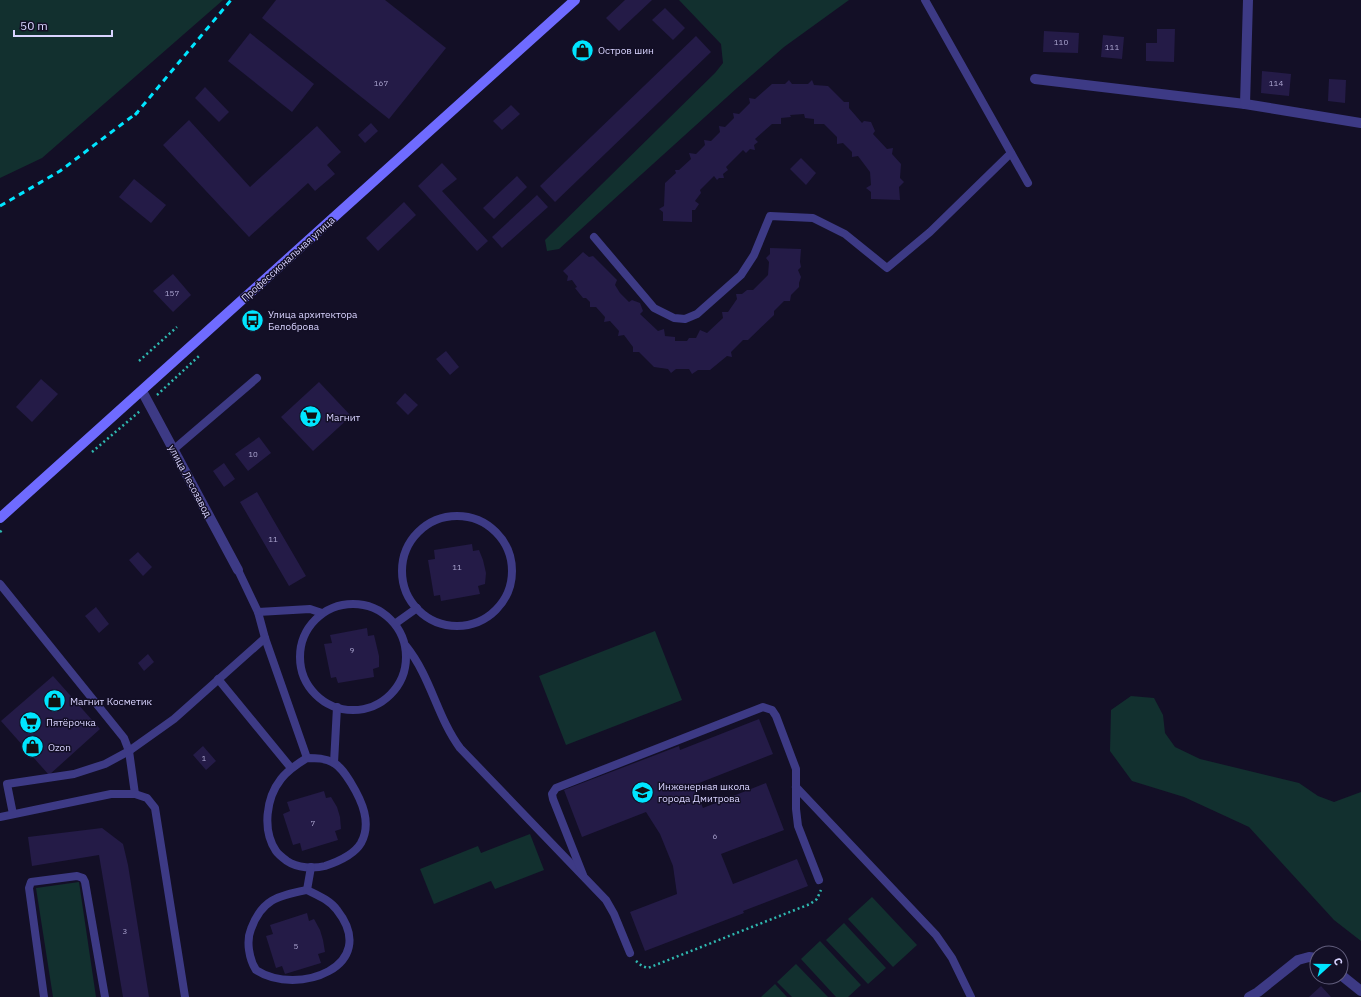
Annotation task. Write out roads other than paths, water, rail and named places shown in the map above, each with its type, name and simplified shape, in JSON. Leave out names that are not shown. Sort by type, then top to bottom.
[{"type":"main road","name":"Профессиональная улица","points":[[0,518],[575,0]]},
{"type":"street","points":[[1245,104],[1248,0]]},
{"type":"street","points":[[1035,79],[1245,104],[1361,123]]},
{"type":"street","name":"улица Лесозавод","points":[[142,391],[238,570]]},
{"type":"street","points":[[1249,997],[1258,992],[1298,960],[1309,957]]},
{"type":"street","points":[[1349,981],[1361,991]]},
{"type":"lane","points":[[925,0],[1028,183]]},
{"type":"lane","points":[[594,237],[654,308],[674,318],[686,319],[697,314],[741,275],[754,255],[770,216],[813,218],[845,234],[887,268],[930,232],[1011,153]]},
{"type":"lane","points":[[173,450],[257,378]]},
{"type":"lane","points":[[466,517],[491,528],[507,548],[512,573],[509,590],[499,608],[491,615],[474,624],[447,626],[425,617],[417,608],[410,601],[405,591],[401,572],[406,550],[422,528],[441,518],[466,517]]},
{"type":"lane","points":[[238,570],[258,612],[265,638],[307,758]]},
{"type":"lane","points":[[0,584],[124,738],[129,751],[135,794]]},
{"type":"lane","points":[[406,646],[406,668],[400,685],[387,699],[367,709],[348,710],[329,705],[314,694],[302,673],[300,648],[308,628],[322,613],[338,605],[364,604],[380,610],[396,623],[406,646],[420,667],[447,726],[460,748],[601,895],[610,907],[619,924],[630,953]]},
{"type":"lane","points":[[396,623],[417,608]]},
{"type":"lane","points":[[258,612],[310,609],[322,613]]},
{"type":"lane","points":[[13,814],[7,784],[74,774],[105,764],[129,751],[174,719],[265,638]]},
{"type":"lane","points":[[218,679],[290,768]]},
{"type":"lane","points":[[334,763],[337,707]]},
{"type":"lane","points":[[583,875],[553,799],[552,794],[554,790],[559,786],[763,707],[772,710],[776,716],[795,764],[798,826],[819,880]]},
{"type":"lane","points":[[307,758],[321,758],[334,763],[344,771],[360,799],[366,818],[365,832],[360,845],[350,854],[337,862],[321,867],[302,867],[288,862],[276,851],[268,836],[268,813],[272,794],[280,779],[290,768],[307,758]]},
{"type":"lane","points":[[796,787],[936,935],[952,958],[971,997]]},
{"type":"lane","points":[[0,817],[111,794],[135,794],[147,798],[155,808],[185,997]]},
{"type":"lane","points":[[307,890],[311,867]]},
{"type":"lane","points":[[44,997],[28,888],[31,882],[77,876],[83,878],[85,882],[105,997]]},
{"type":"lane","points":[[272,986],[263,979],[253,966],[249,951],[250,931],[256,916],[266,904],[281,895],[307,890],[337,909],[347,926],[350,942],[348,959],[340,974]]},
{"type":"railway","points":[[135,115],[231,0]]},
{"type":"railway","points":[[0,206],[60,171],[138,112]]},
{"type":"place","name":"Остров шин","points":[[582,50]]},
{"type":"place","name":"Улица архитектора Белоброва","points":[[252,320]]},
{"type":"place","name":"Магнит","points":[[311,417]]},
{"type":"place","name":"Магнит Косметик","points":[[54,701]]},
{"type":"place","name":"Пятёрочка","points":[[31,722]]},
{"type":"place","name":"Ozon","points":[[33,747]]},
{"type":"place","name":"Инженерная школа города Дмитрова","points":[[642,792]]}]
